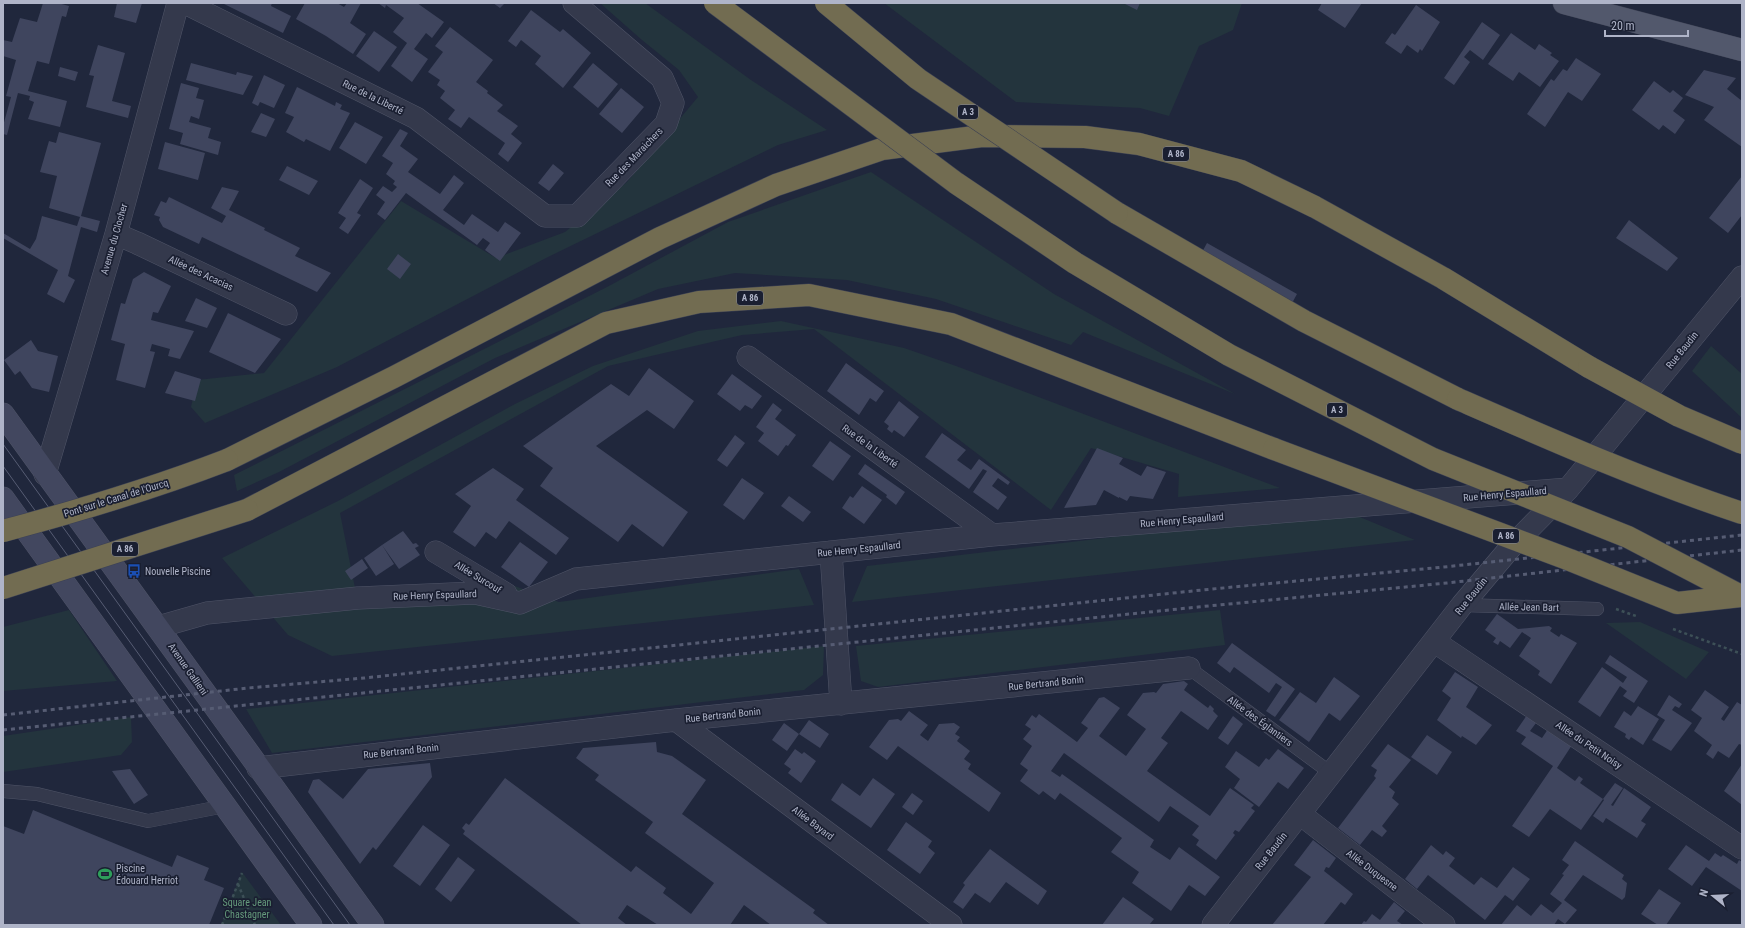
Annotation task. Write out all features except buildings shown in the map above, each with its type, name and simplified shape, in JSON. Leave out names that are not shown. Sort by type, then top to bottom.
[{"type":"highway","name":"A 3","points":[[715,3],[956,183],[1074,263],[1229,355],[1433,459],[1628,537],[1742,596]]},
{"type":"highway","name":"A 3","points":[[826,3],[918,79],[1117,213],[1304,321],[1458,399],[1557,442],[1704,500],[1742,513]]},
{"type":"highway","name":"Pont sur le Canal de l'Ourcq","points":[[3,531],[183,477],[227,460],[394,377],[660,238],[776,185],[882,149],[982,136],[1085,137],[1139,144],[1241,171],[1315,207],[1436,274],[1589,367],[1679,416],[1742,443]]},
{"type":"highway","name":"A 86","points":[[3,588],[247,510],[606,323],[699,302],[809,295],[950,324],[1274,449],[1570,560],[1678,603],[1742,596]]},
{"type":"main road","points":[[1564,3],[1742,50]]},
{"type":"street","name":"Avenue du Clocher","points":[[45,474],[116,234],[178,3]]},
{"type":"street","name":"Rue de la Liberté","points":[[185,3],[416,118],[545,216]]},
{"type":"street","name":"Rue des Maraichers","points":[[545,216],[576,216],[666,124],[673,103],[662,78],[574,3]]},
{"type":"street","name":"Allée des Acacias","points":[[116,234],[138,243],[286,314]]},
{"type":"street","name":"Rue Baudin","points":[[1213,925],[1462,606],[1511,547],[1568,489],[1742,277]]},
{"type":"street","name":"Rue de la Liberté","points":[[748,357],[992,535]]},
{"type":"street","name":"Avenue Gallieni","points":[[3,414],[373,925]]},
{"type":"street","name":"Rue Henry Espaullard","points":[[158,627],[207,613],[358,598],[475,593],[520,603],[576,578],[992,535],[1568,489]]},
{"type":"street","points":[[3,498],[311,925]]},
{"type":"street","name":"Allée Surcouf","points":[[436,552],[520,603]]},
{"type":"street","points":[[831,552],[841,704]]},
{"type":"street","name":"Allée du Petit Noisy","points":[[1435,642],[1742,848]]},
{"type":"street","name":"Rue Bertrand Bonin","points":[[258,768],[676,720],[1189,668]]},
{"type":"street","name":"Allée Bayard","points":[[676,720],[951,925]]},
{"type":"street","name":"Allée Duquesne","points":[[1300,814],[1444,925]]},
{"type":"lane","name":"Allée Jean Bart","points":[[1462,606],[1597,609]]},
{"type":"lane","name":"Allée des Églantiers","points":[[1189,668],[1332,774]]},
{"type":"lane","points":[[3,791],[37,794],[148,821],[225,806]]},
{"type":"path","points":[[222,925],[253,845]]},
{"type":"path","points":[[238,884],[255,925]]},
{"type":"green space","points":[[600,3],[645,3],[751,80],[827,130],[778,145],[546,258],[337,367],[205,423],[191,407],[197,380],[264,373],[401,201],[496,258],[565,232],[627,182],[698,97],[679,70]]},
{"type":"green space","points":[[884,3],[1242,3],[1233,30],[1199,46],[1169,116],[1140,108],[1016,102]]},
{"type":"green space","points":[[871,172],[1054,294],[1235,394],[1083,332],[1071,345],[936,299],[847,280],[735,273],[658,289],[495,358],[279,472],[237,491],[234,475],[607,287],[728,222]]},
{"type":"green space","points":[[781,321],[904,348],[956,366],[1280,488],[1178,497],[1179,474],[1091,448],[1051,510],[814,329],[742,335],[608,366],[340,513],[358,603],[509,584],[559,602],[799,569],[814,605],[332,656],[288,635],[222,558],[338,501],[515,404],[593,366],[698,331]]},
{"type":"green space","points":[[1711,346],[1742,374],[1742,418],[1692,371]]},
{"type":"green space","points":[[1343,510],[1415,540],[852,602],[867,566]]},
{"type":"green space","points":[[69,610],[117,681],[3,691],[3,627]]},
{"type":"green space","points":[[1220,610],[1225,645],[878,687],[861,681],[856,646]]},
{"type":"green space","points":[[1640,622],[1709,652],[1686,679],[1606,623]]},
{"type":"green space","points":[[824,646],[823,675],[804,690],[272,753],[246,709]]},
{"type":"green space","points":[[131,717],[132,742],[121,755],[3,772],[3,736]]},
{"type":"green space","name":"Square Jean Chastagner","points":[[242,872],[281,925],[221,925]]},
{"type":"tram line","points":[[3,444],[350,925]]},
{"type":"tram line","points":[[3,466],[334,925]]},
{"type":"railway","points":[[3,715],[248,688],[364,678],[1742,535]]},
{"type":"railway","points":[[3,730],[1198,607],[1447,583],[1742,550]]},
{"type":"place","name":"Nouvelle Piscine","points":[[134,571]]},
{"type":"place","name":"Piscine Édouard Herriot","points":[[105,874]]}]
